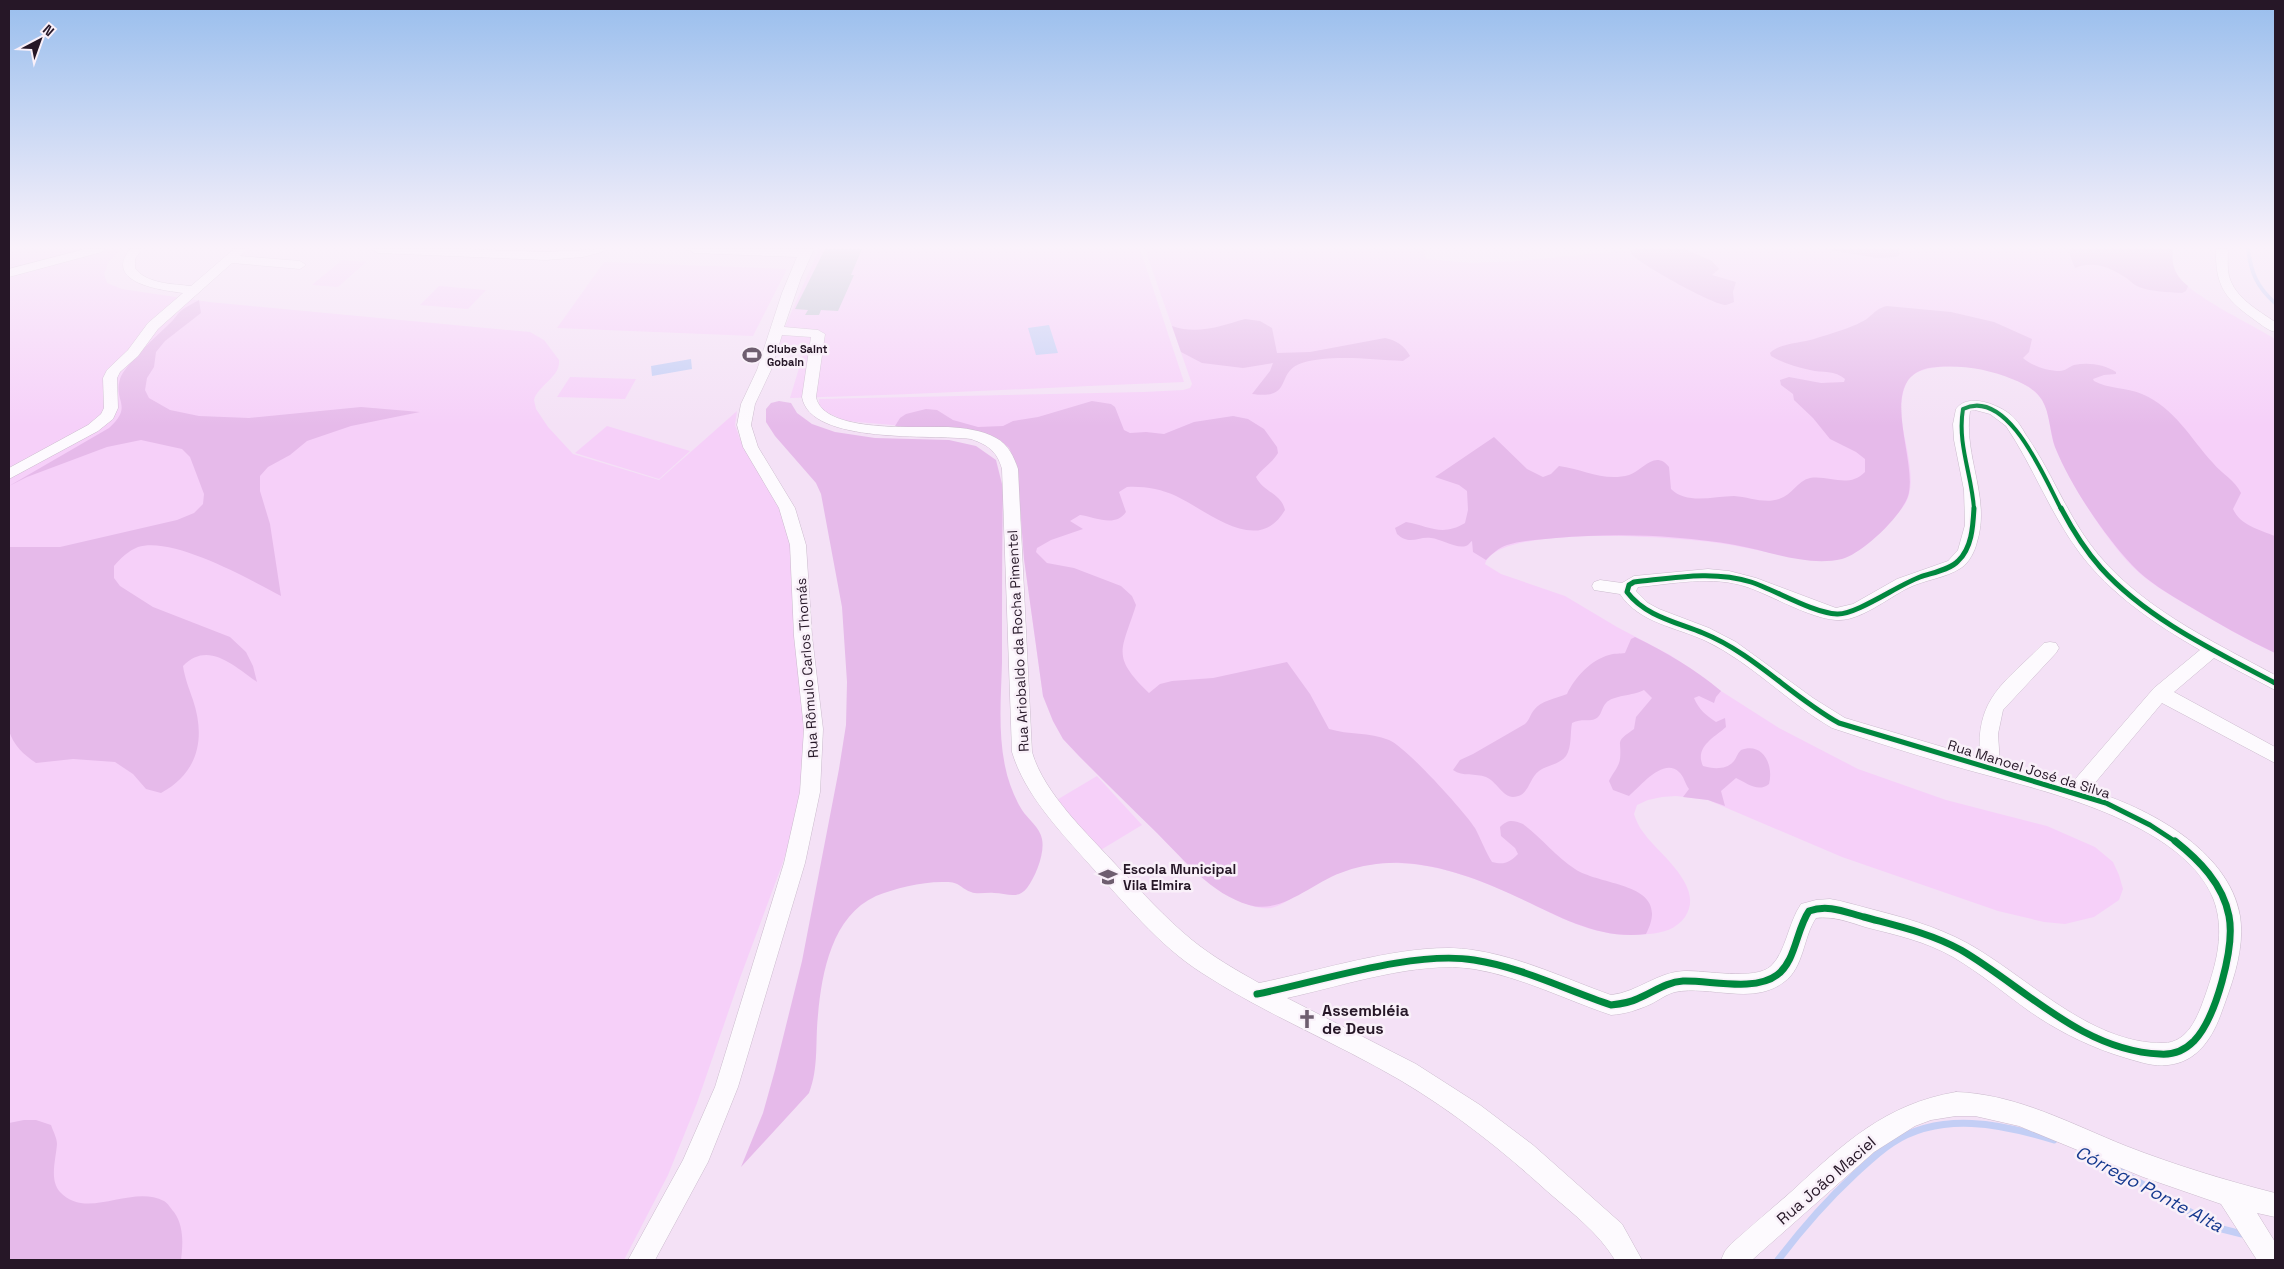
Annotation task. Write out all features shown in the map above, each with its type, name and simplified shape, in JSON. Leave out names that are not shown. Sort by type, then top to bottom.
[{"type":"street","points":[[9,474],[93,428],[108,416],[111,408],[110,378],[114,370],[133,353],[153,326],[173,308]]},
{"type":"street","name":"Rua Rômulo Carlos Thomás","points":[[640,1260],[682,1187],[703,1145],[730,1077],[808,812],[814,742],[802,621],[803,588],[796,534],[786,503],[749,443],[744,431],[744,413],[758,385],[786,308]]},
{"type":"street","points":[[2249,308],[2275,328]]},
{"type":"street","name":"Rua Ariobaldo da Rocha Pimentel","points":[[777,331],[814,333],[809,396],[814,408],[823,416],[836,423],[857,428],[971,435],[992,442],[1006,456],[1010,469],[1022,752],[1027,769],[1045,799],[1063,821],[1147,912],[1183,946],[1208,965],[1257,994],[1408,1072],[1472,1113],[1524,1154],[1613,1233],[1629,1260]]},
{"type":"street","points":[[1600,586],[1627,589],[1634,582],[1718,575],[1750,582],[1827,612],[1845,613],[1860,608],[1903,582],[1954,565],[1962,557],[1973,528],[1974,499],[1962,439],[1961,418],[1964,407],[1976,406],[1996,412],[2011,423],[2084,547],[2100,567],[2145,606],[2214,649],[2275,683]]},
{"type":"street","name":"Rua Manoel José da Silva","points":[[1257,994],[1350,973],[1442,958],[1488,962],[1611,1005],[1627,1004],[1640,999],[1663,985],[1679,981],[1706,980],[1758,984],[1770,980],[1783,969],[1806,914],[1809,910],[1820,908],[1851,913],[1904,927],[1945,942],[1988,968],[2061,1019],[2105,1040],[2156,1054],[2169,1054],[2182,1050],[2204,1029],[2223,977],[2231,937],[2227,904],[2209,872],[2176,842],[2120,809],[2075,792],[1991,769],[1839,722],[1811,706],[1714,638],[1640,606],[1631,598],[1627,589]]},
{"type":"street","points":[[1991,769],[1989,723],[1993,710],[1998,702],[2050,648]]},
{"type":"street","points":[[2075,792],[2160,693],[2214,649]]},
{"type":"street","points":[[2160,693],[2275,756]]},
{"type":"street","name":"Rua João Maciel","points":[[1742,1253],[1873,1137],[1911,1115],[1957,1104],[1986,1107],[2025,1117],[2139,1163],[2230,1195],[2275,1205]]},
{"type":"street","points":[[2230,1195],[2272,1260]]},
{"type":"shaded area","points":[[9,308],[276,308],[530,332],[544,340],[559,360],[559,366],[553,376],[536,395],[534,400],[536,409],[548,427],[573,454],[659,480],[737,411],[735,425],[740,439],[788,518],[805,732],[806,772],[794,828],[782,865],[740,978],[697,1103],[668,1175],[624,1260],[9,1260]]},
{"type":"shaded area","points":[[185,308],[200,308],[201,313],[165,341],[156,352],[154,367],[147,378],[145,390],[149,398],[170,410],[199,416],[249,418],[361,407],[420,412],[351,426],[307,441],[290,455],[268,467],[260,476],[260,491],[270,524],[281,596],[211,561],[171,548],[153,545],[138,547],[125,555],[114,566],[114,578],[120,586],[153,607],[230,637],[246,652],[253,666],[257,682],[230,663],[211,655],[202,655],[192,659],[183,666],[197,714],[199,728],[196,754],[183,776],[174,785],[161,793],[146,789],[133,774],[115,762],[73,759],[36,763],[23,753],[13,741],[9,731],[9,547],[60,547],[177,520],[194,513],[203,504],[204,494],[190,457],[182,449],[141,440],[107,447],[27,477],[9,486],[109,428],[120,414],[122,408],[119,387],[123,373]]},
{"type":"shaded area","points":[[571,308],[767,308],[753,336],[557,328]]},
{"type":"shaded area","points":[[793,308],[1160,308],[1184,382],[790,398],[806,345],[777,345]]},
{"type":"shaded area","points":[[1166,308],[2220,308],[2275,339],[2275,653],[2233,632],[2177,599],[2154,584],[2122,556],[2100,526],[2069,477],[2055,447],[2046,408],[2040,397],[2029,387],[2014,379],[1977,368],[1958,366],[1922,370],[1909,377],[1904,389],[1901,410],[1909,458],[1911,483],[1909,494],[1905,504],[1891,521],[1855,553],[1840,559],[1812,560],[1691,540],[1589,536],[1552,538],[1520,543],[1497,551],[1485,564],[1501,574],[1565,596],[1617,627],[1670,655],[1721,691],[1779,728],[1858,769],[1946,800],[2047,826],[2095,847],[2113,862],[2119,875],[2123,889],[2119,900],[2094,917],[2065,924],[2044,922],[1998,911],[1842,857],[1708,800],[1676,796],[1648,800],[1637,805],[1634,814],[1643,832],[1685,882],[1689,894],[1690,905],[1685,917],[1669,930],[1659,933],[1613,934],[1581,926],[1518,897],[1458,873],[1396,863],[1357,867],[1344,871],[1307,888],[1275,907],[1255,907],[1222,892],[1190,866],[1079,756],[1063,739],[1053,721],[1043,696],[1024,559],[1017,465],[1009,448],[1001,441],[985,433],[846,421],[822,410],[819,405],[819,399],[1144,392],[1183,390],[1190,388],[1192,384]]},
{"type":"shaded area","points":[[1911,308],[1951,312],[1994,322],[2032,339],[2029,352],[2023,358],[2035,366],[2055,371],[2065,370],[2079,364],[2096,364],[2106,367],[2116,372],[2116,374],[2104,375],[2093,379],[2094,381],[2099,384],[2142,394],[2164,407],[2238,488],[2241,493],[2233,509],[2236,515],[2245,523],[2275,536],[2275,653],[2200,612],[2159,587],[2138,571],[2121,553],[2099,524],[2069,477],[2055,447],[2047,411],[2039,396],[2029,387],[2016,381],[1975,368],[1937,367],[1918,372],[1907,383],[1902,398],[1902,416],[1910,476],[1909,492],[1906,501],[1892,521],[1871,541],[1850,556],[1842,559],[1829,561],[1802,560],[1735,545],[1668,537],[1623,535],[1578,536],[1519,542],[1501,548],[1486,560],[1473,552],[1472,541],[1462,547],[1431,538],[1410,540],[1402,538],[1397,534],[1395,528],[1406,522],[1442,530],[1465,523],[1468,510],[1467,491],[1459,485],[1435,477],[1494,437],[1527,469],[1543,477],[1551,474],[1559,466],[1602,476],[1620,477],[1634,473],[1649,463],[1659,460],[1669,467],[1671,489],[1685,497],[1701,499],[1734,496],[1763,501],[1774,500],[1784,497],[1801,482],[1810,478],[1845,481],[1859,477],[1865,472],[1865,459],[1856,452],[1830,439],[1813,418],[1794,400],[1793,394],[1781,385],[1780,380],[1789,377],[1821,383],[1844,382],[1845,379],[1833,373],[1810,370],[1780,361],[1771,356],[1770,353],[1785,345],[1814,339],[1850,327],[1868,318],[1879,309]]},
{"type":"shaded area","points":[[1245,319],[1260,321],[1272,328],[1277,353],[1310,352],[1385,338],[1400,344],[1410,356],[1403,361],[1339,358],[1314,360],[1294,367],[1288,372],[1283,384],[1274,393],[1265,395],[1252,394],[1270,371],[1273,363],[1243,368],[1202,363],[1181,352],[1172,326],[1181,329],[1200,330]]},
{"type":"shaded area","points":[[570,377],[636,379],[625,399],[557,397]]},
{"type":"shaded area","points":[[779,401],[791,403],[797,413],[812,424],[835,432],[875,438],[949,440],[976,446],[996,460],[1003,488],[1001,740],[1005,766],[1014,794],[1022,810],[1039,831],[1043,845],[1034,877],[1027,888],[1020,894],[974,893],[954,883],[946,882],[919,884],[876,896],[861,905],[849,917],[839,931],[832,947],[823,981],[818,1015],[814,1074],[809,1093],[741,1167],[763,1113],[802,961],[846,725],[847,682],[842,607],[821,494],[816,483],[775,436],[766,422],[766,409],[771,403]]},
{"type":"shaded area","points":[[1092,401],[1111,404],[1115,407],[1124,430],[1130,433],[1164,434],[1194,422],[1233,416],[1248,419],[1264,429],[1277,447],[1278,453],[1276,457],[1256,477],[1263,486],[1280,500],[1285,510],[1274,524],[1261,530],[1247,530],[1232,526],[1176,496],[1158,490],[1127,487],[1119,492],[1126,512],[1121,517],[1111,521],[1080,515],[1070,521],[1083,529],[1051,540],[1037,548],[1036,552],[1047,563],[1074,568],[1121,586],[1132,596],[1136,605],[1124,643],[1124,661],[1129,670],[1149,693],[1160,684],[1172,681],[1213,678],[1287,662],[1310,694],[1329,729],[1382,737],[1397,745],[1421,766],[1475,828],[1492,862],[1506,862],[1518,854],[1515,848],[1501,836],[1500,827],[1511,821],[1523,824],[1575,869],[1643,895],[1650,904],[1652,917],[1646,934],[1628,935],[1595,930],[1564,919],[1475,879],[1417,864],[1388,863],[1353,869],[1334,876],[1298,896],[1274,905],[1262,907],[1249,905],[1222,893],[1188,865],[1063,739],[1053,721],[1043,696],[1024,559],[1017,465],[1009,448],[1001,441],[985,433],[895,426],[900,418],[906,414],[926,409],[937,410],[953,420],[978,427],[1003,426],[1013,421],[1038,417]]},
{"type":"shaded area","points":[[607,426],[690,451],[659,479],[575,453]]},
{"type":"shaded area","points":[[1635,637],[1680,661],[1721,691],[1714,703],[1699,696],[1694,698],[1703,712],[1716,722],[1725,718],[1726,727],[1703,748],[1701,759],[1703,766],[1715,768],[1728,766],[1734,761],[1741,750],[1755,749],[1761,752],[1768,763],[1770,770],[1769,784],[1761,788],[1736,778],[1721,791],[1725,806],[1708,800],[1683,797],[1689,789],[1681,774],[1673,768],[1666,768],[1652,775],[1629,796],[1613,790],[1609,781],[1619,762],[1621,739],[1634,729],[1636,717],[1652,698],[1644,690],[1609,700],[1595,719],[1572,723],[1570,744],[1566,756],[1535,774],[1526,790],[1519,796],[1509,796],[1486,777],[1453,770],[1460,760],[1525,724],[1540,704],[1567,694],[1574,681],[1590,665],[1602,657],[1625,653],[1631,639]]},
{"type":"shaded area","points":[[1097,776],[1142,825],[1099,851],[1055,801]]},
{"type":"shaded area","points":[[36,1120],[51,1125],[57,1144],[54,1169],[55,1182],[60,1192],[71,1200],[83,1203],[96,1203],[138,1196],[151,1197],[167,1203],[180,1223],[182,1241],[181,1260],[9,1260],[9,1123]]},
{"type":"water","points":[[1049,325],[1058,353],[1036,355],[1028,328]]},
{"type":"water","points":[[691,359],[692,369],[652,376],[651,366]]},
{"type":"building","points":[[839,308],[838,311],[821,310],[819,315],[805,315],[808,310],[795,309]]},
{"type":"waterway","name":"Córrego Ponte Alta","points":[[1778,1260],[1814,1216],[1868,1162],[1892,1143],[1911,1133],[1951,1124],[1993,1125],[2054,1140]]},
{"type":"waterway","name":"Córrego Ponte Alta","points":[[2094,1156],[2218,1228],[2246,1235]]},
{"type":"cycle path","points":[[1257,994],[1397,964],[1457,958],[1473,959],[1498,965],[1611,1005],[1622,1004],[1637,1000],[1665,985],[1683,981],[1746,983],[1769,980],[1777,975],[1788,961],[1800,926],[1809,911],[1830,908],[1913,930],[1949,944],[1977,960],[2050,1012],[2103,1040],[2156,1054],[2174,1053],[2187,1047],[2203,1029],[2210,1014],[2228,956],[2230,941],[2229,916],[2221,893],[2209,872],[2192,854],[2172,838],[2106,803],[1839,723],[1806,703],[1729,646],[1713,637],[1653,614],[1633,600],[1627,592],[1629,585],[1634,582],[1708,575],[1729,577],[1750,582],[1818,609],[1836,614],[1859,608],[1903,583],[1954,565],[1966,550],[1973,525],[1974,507],[1961,440],[1963,409],[1969,406],[1975,405],[1988,408],[2011,423],[2031,453],[2084,547],[2122,589],[2198,641],[2275,683]]},
{"type":"place","name":"Clube Saint Gobain","points":[[752,355]]},
{"type":"place","name":"Escola Municipal Vila Elmira","points":[[1108,877]]},
{"type":"place","name":"Assembléia de Deus","points":[[1307,1019]]}]
